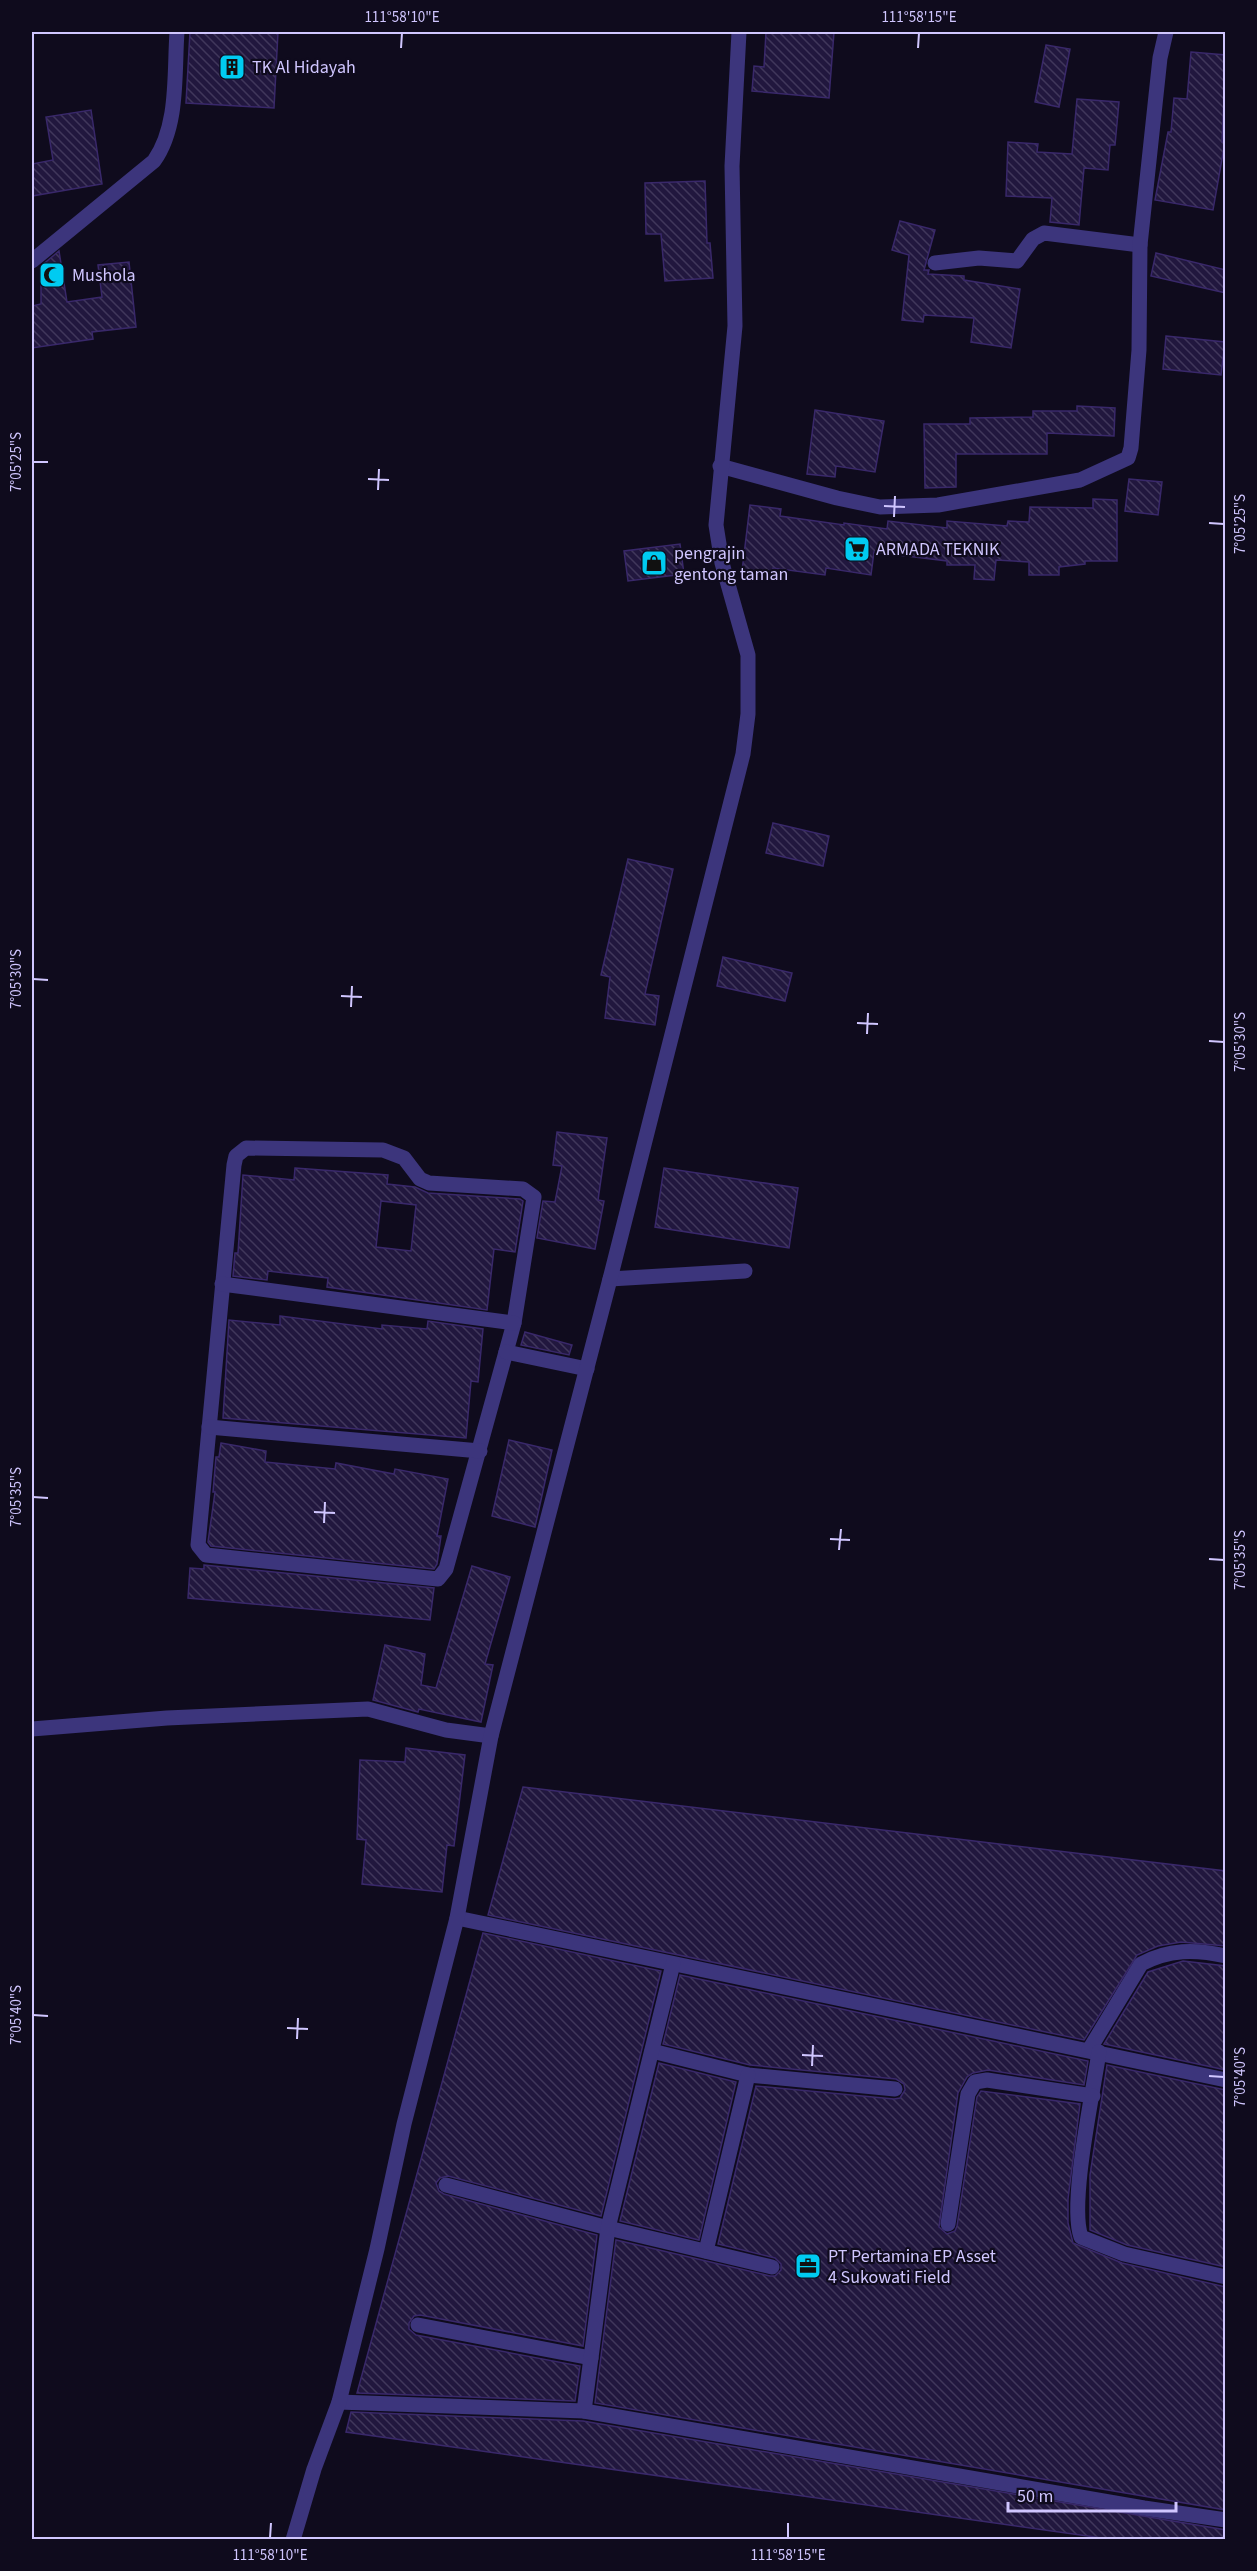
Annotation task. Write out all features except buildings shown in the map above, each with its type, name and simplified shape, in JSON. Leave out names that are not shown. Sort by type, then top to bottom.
[{"type":"street","points":[[32,261],[154,161],[160,153],[166,142],[171,116],[177,32]]},
{"type":"street","points":[[293,2540],[314,2469],[339,2402],[377,2249],[404,2124],[457,1918],[491,1736],[734,795],[748,714],[748,655],[722,563],[716,525],[735,326],[732,166],[739,32]]},
{"type":"street","points":[[720,466],[837,498],[880,507],[938,505],[1080,480],[1128,458],[1131,448],[1139,350],[1140,245],[1160,58],[1166,32]]},
{"type":"street","points":[[935,263],[979,258],[1017,261],[1033,239],[1044,233],[1140,245]]},
{"type":"street","points":[[246,1148],[383,1150],[404,1158],[420,1179],[429,1183],[523,1189],[534,1197],[514,1323],[446,1569],[438,1579],[206,1555],[198,1545],[234,1164],[236,1156],[241,1151],[246,1148]]},
{"type":"street","points":[[610,1279],[745,1271]]},
{"type":"street","points":[[222,1284],[514,1323]]},
{"type":"street","points":[[506,1352],[587,1369]]},
{"type":"street","points":[[209,1427],[480,1451]]},
{"type":"street","points":[[32,1729],[167,1718],[368,1709],[446,1730],[491,1736]]},
{"type":"street","points":[[457,1918],[1226,2080]]},
{"type":"street","points":[[1226,1956],[1201,1951],[1176,1951],[1141,1964],[1094,2051],[1093,2096],[1078,2195],[1077,2225],[1081,2237],[1124,2254],[1226,2277]]},
{"type":"street","points":[[584,2412],[608,2228],[673,1964]]},
{"type":"street","points":[[652,2051],[748,2075],[895,2089]]},
{"type":"street","points":[[706,2250],[748,2075]]},
{"type":"street","points":[[948,2224],[968,2094],[975,2082],[987,2080],[1093,2096]]},
{"type":"street","points":[[446,2185],[608,2228],[772,2267]]},
{"type":"street","points":[[418,2325],[591,2358]]},
{"type":"street","points":[[339,2402],[584,2412],[1226,2520]]},
{"type":"place","name":"TK Al Hidayah","points":[[232,67]]},
{"type":"place","name":"Mushola","points":[[52,275]]},
{"type":"place","name":"ARMADA TEKNIK","points":[[857,549]]},
{"type":"place","name":"pengrajin gentong taman","points":[[654,563]]},
{"type":"place","name":"PT Pertamina EP Asset 4 Sukowati Field","points":[[808,2266]]}]
